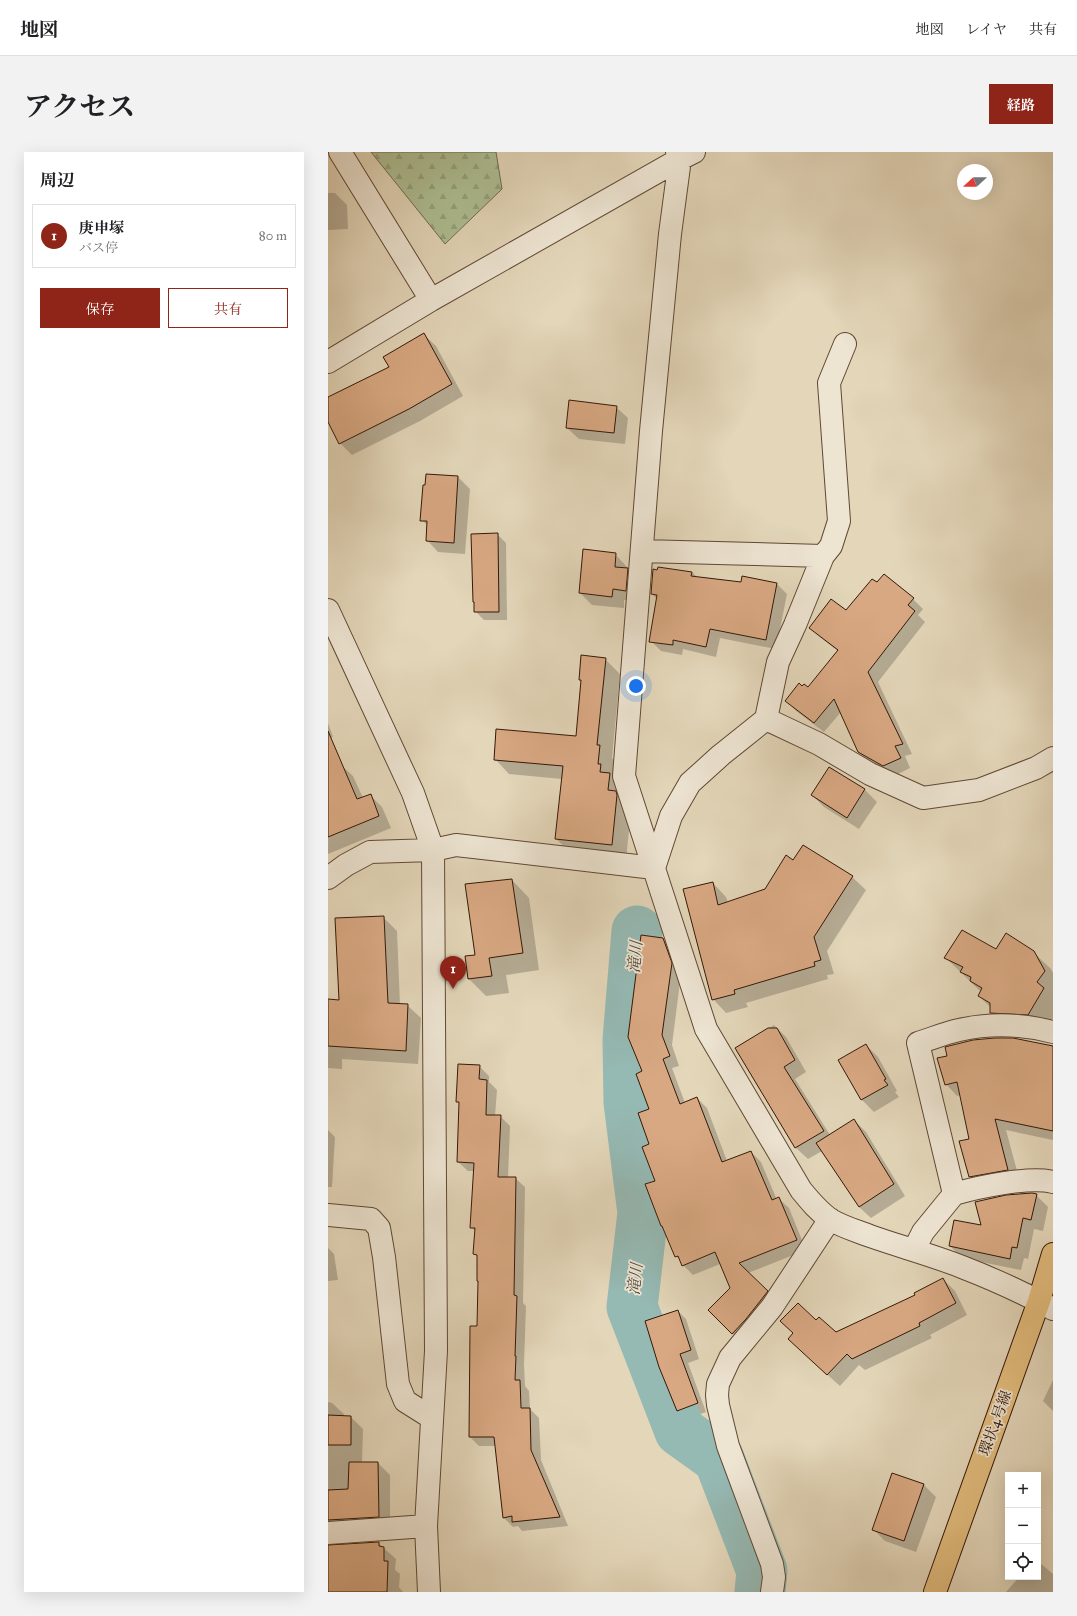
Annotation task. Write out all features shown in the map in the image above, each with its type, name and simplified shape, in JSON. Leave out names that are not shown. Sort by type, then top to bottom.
[{"type":"main road","name":"環状4号線","points":[[935,1592],[1046,1305],[1053,1254]]},
{"type":"street","points":[[340,152],[431,300]]},
{"type":"street","points":[[328,362],[431,300],[683,154]]},
{"type":"street","points":[[683,154],[670,234],[651,430],[624,776],[706,1029],[801,1190],[813,1205],[830,1219],[846,1227],[964,1268],[1046,1305]]},
{"type":"street","points":[[654,868],[671,816],[690,784],[721,755],[766,719],[778,662],[795,625],[822,556],[831,546],[839,521],[829,383],[845,344]]},
{"type":"street","points":[[642,551],[822,556]]},
{"type":"street","points":[[328,610],[413,794],[433,850],[436,1351],[426,1526],[429,1592]]},
{"type":"street","points":[[766,719],[819,744],[870,774],[923,798],[979,790],[1036,768],[1053,758]]},
{"type":"street","points":[[328,878],[346,865],[370,852],[433,850],[456,845],[654,868]]},
{"type":"street","points":[[954,1194],[918,1043],[959,1030],[998,1025],[1034,1027],[1053,1032]]},
{"type":"street","points":[[914,1250],[923,1232],[954,1194],[975,1188],[1004,1183],[1029,1181],[1053,1182]]},
{"type":"street","points":[[328,1215],[371,1219],[379,1228],[384,1257],[398,1384],[405,1401],[432,1418]]},
{"type":"street","points":[[772,1592],[774,1577],[772,1564],[728,1446],[716,1395],[718,1384],[730,1358],[772,1307],[830,1219]]},
{"type":"street","points":[[328,1533],[426,1526]]},
{"type":"green space","points":[[371,152],[496,152],[502,189],[445,244]]},
{"type":"building","points":[[424,333],[452,384],[409,409],[339,444],[328,422],[328,397],[389,367],[383,357]]},
{"type":"building","points":[[569,400],[617,406],[614,433],[566,428]]},
{"type":"building","points":[[426,474],[458,476],[454,543],[426,541],[427,521],[420,521],[423,485],[425,485]]},
{"type":"building","points":[[498,533],[499,612],[474,612],[471,534]]},
{"type":"building","points":[[583,549],[616,553],[615,567],[628,568],[626,591],[613,589],[612,597],[579,593]]},
{"type":"building","points":[[658,567],[692,572],[691,576],[741,582],[742,576],[777,583],[766,640],[710,629],[706,647],[673,640],[673,645],[649,642],[657,595],[651,594],[653,569],[657,570]]},
{"type":"building","points":[[884,574],[914,598],[908,605],[915,611],[868,672],[903,744],[895,746],[901,758],[883,766],[858,752],[834,699],[814,723],[785,701],[799,683],[802,686],[804,684],[808,687],[838,650],[809,628],[831,599],[846,610],[872,579],[877,582]]},
{"type":"building","points":[[581,655],[606,658],[597,745],[600,745],[598,764],[601,764],[600,772],[610,773],[608,790],[616,791],[617,795],[612,845],[555,839],[563,766],[494,760],[496,729],[576,736],[581,680],[579,680]]},
{"type":"building","points":[[328,731],[357,799],[371,794],[379,816],[328,837]]},
{"type":"building","points":[[829,767],[865,789],[847,818],[811,795]]},
{"type":"building","points":[[803,845],[853,876],[814,937],[821,960],[814,962],[815,966],[734,990],[735,994],[712,1000],[683,889],[713,882],[718,905],[765,889],[786,855],[793,860]]},
{"type":"building","points":[[512,879],[523,953],[489,958],[492,976],[468,979],[465,956],[475,955],[465,884]]},
{"type":"building","points":[[384,916],[388,1003],[408,1004],[406,1051],[328,1046],[328,999],[339,1000],[335,918]]},
{"type":"building","points":[[962,930],[996,949],[1006,933],[1034,951],[1045,971],[1037,982],[1044,988],[1028,1015],[990,1013],[990,1003],[978,996],[982,988],[970,981],[971,977],[960,972],[963,967],[944,958]]},
{"type":"building","points":[[641,935],[663,938],[672,963],[662,1035],[670,1056],[663,1059],[680,1104],[697,1097],[722,1162],[751,1151],[772,1200],[779,1197],[797,1240],[739,1263],[768,1291],[732,1334],[708,1310],[730,1288],[715,1252],[682,1266],[678,1256],[675,1257],[661,1226],[645,1184],[655,1181],[642,1147],[649,1144],[638,1113],[649,1109],[636,1074],[642,1071],[628,1037]]},
{"type":"building","points":[[768,1028],[777,1028],[795,1060],[784,1067],[824,1131],[795,1148],[735,1048]]},
{"type":"building","points":[[1013,1038],[1053,1046],[1053,1131],[995,1119],[1008,1170],[969,1177],[959,1141],[969,1139],[957,1082],[945,1085],[937,1058],[947,1056],[945,1047],[973,1040]]},
{"type":"building","points":[[866,1044],[888,1085],[861,1100],[838,1060]]},
{"type":"building","points":[[458,1064],[480,1065],[479,1079],[487,1080],[486,1115],[501,1115],[498,1177],[516,1177],[514,1295],[517,1296],[515,1380],[520,1380],[521,1408],[530,1408],[531,1450],[560,1517],[512,1522],[512,1516],[503,1518],[494,1437],[469,1437],[470,1326],[477,1326],[478,1281],[477,1255],[473,1254],[475,1228],[470,1228],[474,1163],[457,1162],[459,1102],[456,1102]]},
{"type":"building","points":[[854,1119],[894,1184],[859,1207],[816,1143]]},
{"type":"building","points":[[1037,1194],[1031,1220],[1023,1218],[1017,1248],[1012,1247],[1010,1259],[949,1246],[954,1220],[981,1225],[975,1202],[1006,1195]]},
{"type":"building","points":[[943,1278],[956,1303],[919,1323],[920,1326],[852,1359],[847,1354],[827,1375],[788,1339],[793,1333],[780,1321],[798,1303],[816,1320],[819,1317],[836,1332],[915,1295],[914,1293]]},
{"type":"building","points":[[678,1310],[691,1350],[680,1354],[698,1403],[677,1411],[659,1367],[645,1321]]},
{"type":"building","points":[[328,1415],[351,1416],[351,1445],[328,1445]]},
{"type":"building","points":[[349,1462],[378,1462],[379,1517],[328,1520],[328,1490],[348,1489]]},
{"type":"building","points":[[892,1473],[924,1484],[904,1541],[872,1530]]},
{"type":"building","points":[[379,1542],[379,1546],[384,1547],[384,1561],[388,1561],[387,1592],[328,1592],[328,1545]]},
{"type":"waterway","name":"滝川","points":[[637,931],[628,1040],[629,1102],[643,1213],[632,1307],[680,1431],[719,1459],[762,1571],[760,1592]]},
{"type":"place","name":"庚申塚","points":[[453,989]]}]
